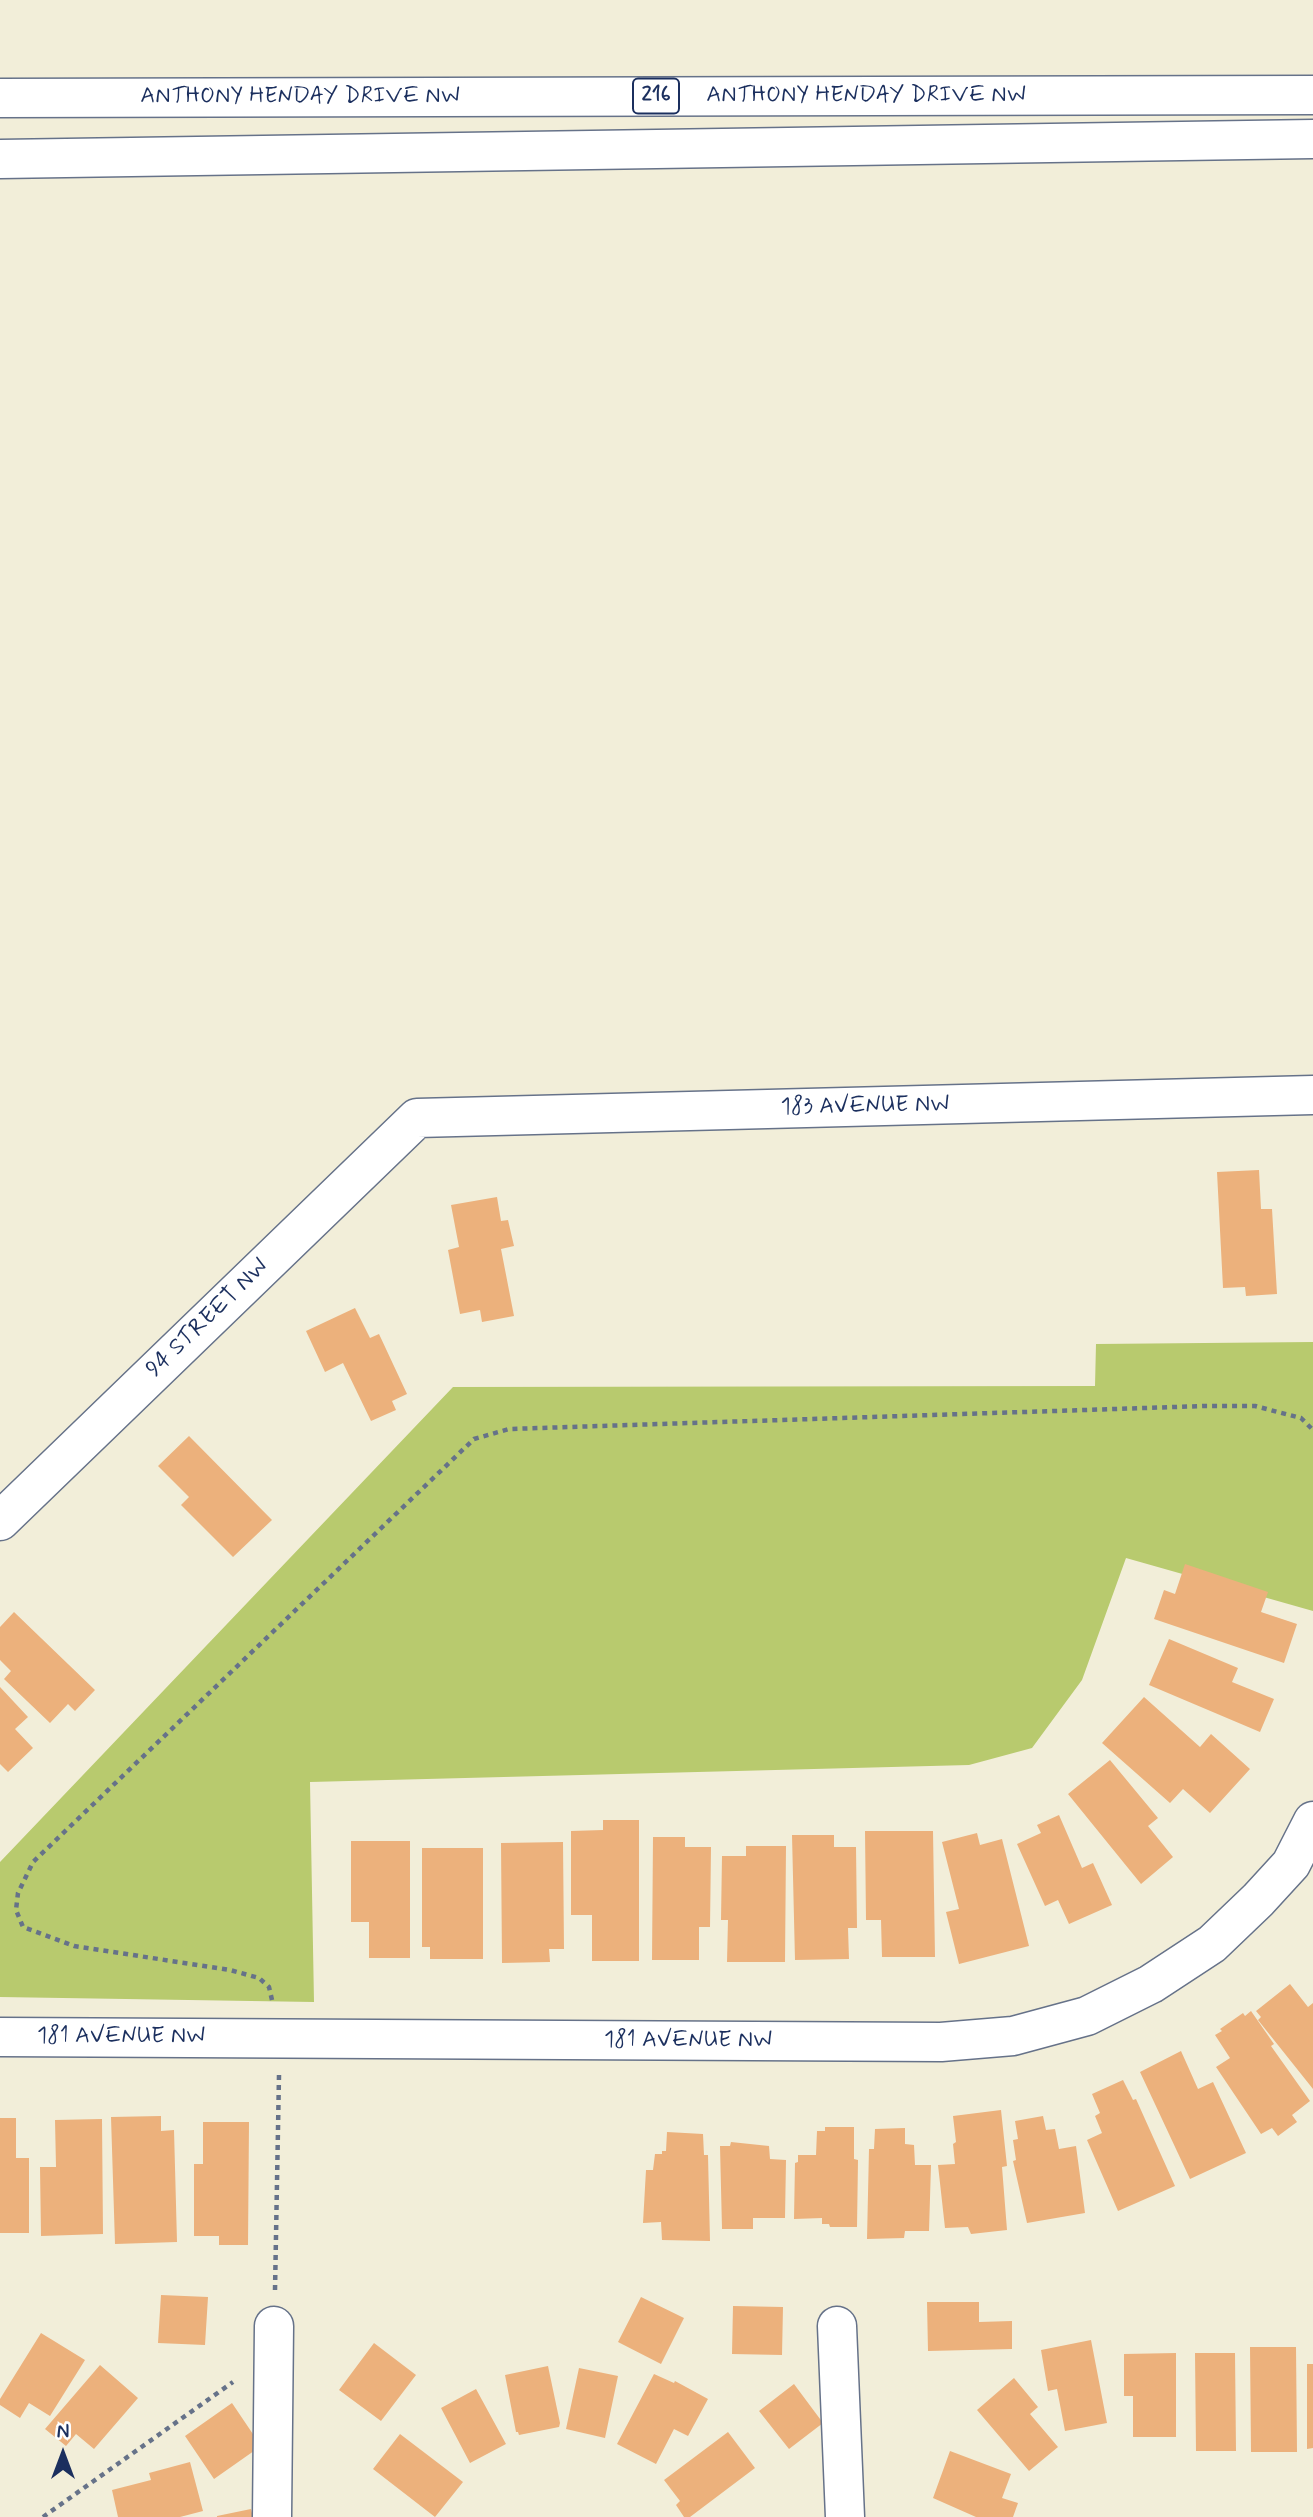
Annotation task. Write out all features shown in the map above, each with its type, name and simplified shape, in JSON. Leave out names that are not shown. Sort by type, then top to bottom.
[{"type":"main road","name":"ANTHONY HENDAY DRIVE NW","points":[[0,97],[1313,95]]},
{"type":"main road","points":[[0,159],[1313,139]]},
{"type":"main road","name":"183 AVENUE NW","points":[[416,1118],[1313,1096]]},
{"type":"main road","name":"94 STREET NW","points":[[0,1521],[416,1118]]},
{"type":"main road","name":"181 AVENUE NW","points":[[0,2036],[941,2042],[1013,2036],[1087,2016],[1151,1984],[1212,1944],[1258,1900],[1302,1874],[1313,1821]]},
{"type":"main road","points":[[272,2517],[274,2326]]},
{"type":"main road","points":[[837,2326],[845,2517]]},
{"type":"path","points":[[274,2326],[280,2038],[269,1987],[259,1978],[230,1970],[74,1946],[23,1927],[16,1909],[18,1893],[33,1862],[474,1439],[509,1429],[1205,1406],[1255,1406],[1301,1418],[1313,1430]]},
{"type":"path","points":[[43,2517],[235,2381]]},
{"type":"green space","points":[[1313,1342],[1313,1611],[1126,1558],[1082,1680],[1032,1748],[969,1765],[310,1782],[314,2002],[0,1997],[0,1862],[453,1387],[1095,1386],[1096,1344]]},
{"type":"building","points":[[1259,1170],[1261,1209],[1272,1209],[1277,1294],[1246,1296],[1245,1287],[1223,1288],[1217,1172]]},
{"type":"building","points":[[497,1197],[501,1221],[508,1220],[514,1246],[501,1249],[514,1316],[482,1322],[480,1310],[460,1314],[448,1250],[459,1247],[451,1205]]},
{"type":"building","points":[[355,1308],[370,1338],[379,1334],[407,1394],[392,1401],[396,1410],[371,1421],[343,1363],[325,1372],[306,1331]]},
{"type":"building","points":[[189,1436],[272,1520],[233,1557],[181,1505],[189,1497],[158,1466]]},
{"type":"building","points":[[1185,1564],[1268,1592],[1261,1612],[1297,1624],[1284,1663],[1154,1619],[1164,1590],[1175,1594]]},
{"type":"building","points":[[14,1612],[95,1690],[75,1711],[68,1704],[50,1723],[4,1679],[11,1671],[0,1660],[0,1627]]},
{"type":"building","points":[[1169,1639],[1238,1668],[1232,1682],[1274,1699],[1260,1732],[1149,1685]]},
{"type":"building","points":[[0,1687],[28,1717],[15,1729],[33,1748],[8,1772],[0,1764]]},
{"type":"building","points":[[1144,1697],[1200,1747],[1211,1734],[1250,1769],[1210,1813],[1183,1789],[1170,1803],[1102,1743]]},
{"type":"building","points":[[1110,1760],[1158,1818],[1148,1826],[1173,1857],[1141,1884],[1068,1794]]},
{"type":"building","points":[[1059,1815],[1082,1868],[1093,1863],[1112,1905],[1069,1924],[1058,1900],[1045,1906],[1017,1844],[1041,1833],[1037,1825]]},
{"type":"building","points":[[603,1820],[639,1820],[639,1961],[592,1961],[592,1915],[571,1915],[571,1831],[603,1830]]},
{"type":"building","points":[[865,1831],[933,1831],[935,1957],[882,1957],[881,1920],[866,1920]]},
{"type":"building","points":[[977,1833],[980,1845],[1002,1839],[1029,1946],[959,1964],[946,1912],[959,1909],[942,1842]]},
{"type":"building","points":[[792,1835],[834,1835],[834,1847],[856,1847],[857,1928],[848,1928],[849,1959],[795,1960]]},
{"type":"building","points":[[653,1837],[685,1837],[685,1847],[711,1847],[710,1927],[699,1927],[699,1960],[652,1960]]},
{"type":"building","points":[[351,1841],[410,1841],[410,1958],[369,1958],[369,1922],[351,1922]]},
{"type":"building","points":[[563,1842],[564,1949],[549,1949],[550,1962],[502,1963],[501,1843]]},
{"type":"building","points":[[746,1846],[786,1846],[785,1962],[727,1962],[728,1920],[721,1920],[722,1856],[746,1856]]},
{"type":"building","points":[[422,1848],[483,1848],[483,1959],[430,1959],[430,1947],[422,1947]]},
{"type":"building","points":[[1290,1984],[1308,2007],[1313,2003],[1313,2089],[1258,2020],[1261,2017],[1256,2011]]},
{"type":"building","points":[[1251,2011],[1274,2044],[1271,2046],[1310,2101],[1292,2115],[1297,2122],[1278,2136],[1272,2128],[1261,2134],[1216,2067],[1230,2058],[1215,2035],[1243,2013],[1245,2016]]},
{"type":"building","points":[[1181,2051],[1198,2089],[1213,2082],[1246,2153],[1190,2179],[1140,2072]]},
{"type":"building","points":[[1123,2080],[1133,2100],[1136,2099],[1175,2186],[1118,2211],[1087,2140],[1102,2133],[1095,2116],[1100,2113],[1092,2094]]},
{"type":"building","points":[[1001,2110],[1007,2166],[1002,2167],[1007,2230],[971,2234],[968,2227],[945,2228],[938,2165],[955,2164],[953,2116]]},
{"type":"building","points":[[161,2116],[161,2131],[174,2130],[177,2242],[115,2244],[111,2117]]},
{"type":"building","points":[[1043,2116],[1046,2130],[1055,2129],[1059,2149],[1076,2146],[1085,2213],[1027,2223],[1013,2161],[1016,2160],[1013,2140],[1018,2139],[1015,2121]]},
{"type":"building","points":[[0,2118],[16,2118],[16,2158],[29,2158],[29,2233],[0,2233]]},
{"type":"building","points":[[102,2119],[103,2234],[41,2236],[40,2167],[56,2167],[55,2120]]},
{"type":"building","points":[[203,2122],[249,2122],[248,2245],[219,2245],[219,2236],[194,2236],[194,2164],[203,2164]]},
{"type":"building","points":[[825,2127],[854,2127],[854,2159],[858,2160],[857,2227],[830,2227],[829,2224],[822,2224],[822,2218],[794,2219],[795,2163],[798,2162],[798,2155],[816,2155],[817,2131],[825,2131]]},
{"type":"building","points":[[905,2128],[905,2144],[914,2145],[915,2165],[931,2165],[929,2231],[905,2231],[904,2238],[867,2239],[869,2149],[874,2149],[875,2129]]},
{"type":"building","points":[[667,2132],[703,2134],[704,2155],[708,2155],[710,2241],[662,2240],[661,2222],[643,2223],[646,2170],[653,2170],[655,2154],[666,2151]]},
{"type":"building","points":[[731,2142],[769,2146],[770,2159],[786,2160],[785,2218],[753,2218],[753,2229],[722,2229],[720,2146],[730,2146]]},
{"type":"building","points":[[161,2295],[208,2297],[205,2345],[158,2343]]},
{"type":"building","points":[[641,2297],[684,2318],[661,2364],[618,2342]]},
{"type":"building","points":[[927,2302],[979,2302],[979,2322],[1012,2321],[1012,2349],[928,2351]]},
{"type":"building","points":[[733,2306],[783,2307],[782,2355],[732,2354]]},
{"type":"building","points":[[41,2333],[85,2360],[50,2416],[29,2403],[20,2418],[0,2405],[0,2399]]},
{"type":"building","points":[[1091,2340],[1107,2423],[1065,2431],[1057,2389],[1048,2391],[1041,2350]]},
{"type":"building","points":[[374,2343],[416,2375],[381,2421],[339,2390]]},
{"type":"building","points":[[1250,2347],[1296,2347],[1297,2452],[1251,2452]]},
{"type":"building","points":[[1176,2353],[1176,2437],[1133,2437],[1133,2396],[1124,2396],[1124,2354]]},
{"type":"building","points":[[1195,2353],[1235,2353],[1236,2451],[1196,2451]]},
{"type":"building","points":[[1307,2364],[1313,2364],[1313,2448],[1307,2449]]},
{"type":"building","points":[[100,2365],[138,2398],[94,2449],[76,2434],[66,2446],[45,2429]]},
{"type":"building","points":[[548,2366],[559,2427],[519,2435],[516,2432],[505,2375]]},
{"type":"building","points":[[579,2368],[618,2376],[605,2438],[566,2429]]},
{"type":"building","points":[[654,2374],[674,2383],[675,2381],[708,2399],[688,2436],[674,2429],[656,2464],[617,2444]]},
{"type":"building","points":[[1014,2378],[1038,2407],[1030,2414],[1058,2447],[1029,2471],[977,2410]]},
{"type":"building","points":[[794,2384],[823,2423],[789,2449],[759,2411]]},
{"type":"building","points":[[476,2389],[506,2444],[470,2463],[441,2408]]},
{"type":"building","points":[[232,2403],[261,2446],[214,2479],[185,2436]]},
{"type":"building","points":[[728,2432],[755,2468],[690,2517],[684,2517],[676,2505],[680,2501],[664,2480]]},
{"type":"building","points":[[400,2434],[463,2482],[435,2517],[373,2469]]},
{"type":"building","points":[[950,2451],[1011,2474],[1002,2498],[1018,2503],[1013,2517],[976,2517],[933,2498]]},
{"type":"building","points":[[190,2462],[203,2511],[180,2517],[118,2517],[112,2490],[151,2480],[149,2473]]},
{"type":"building","points":[[251,2509],[253,2517],[217,2517],[217,2516]]}]
